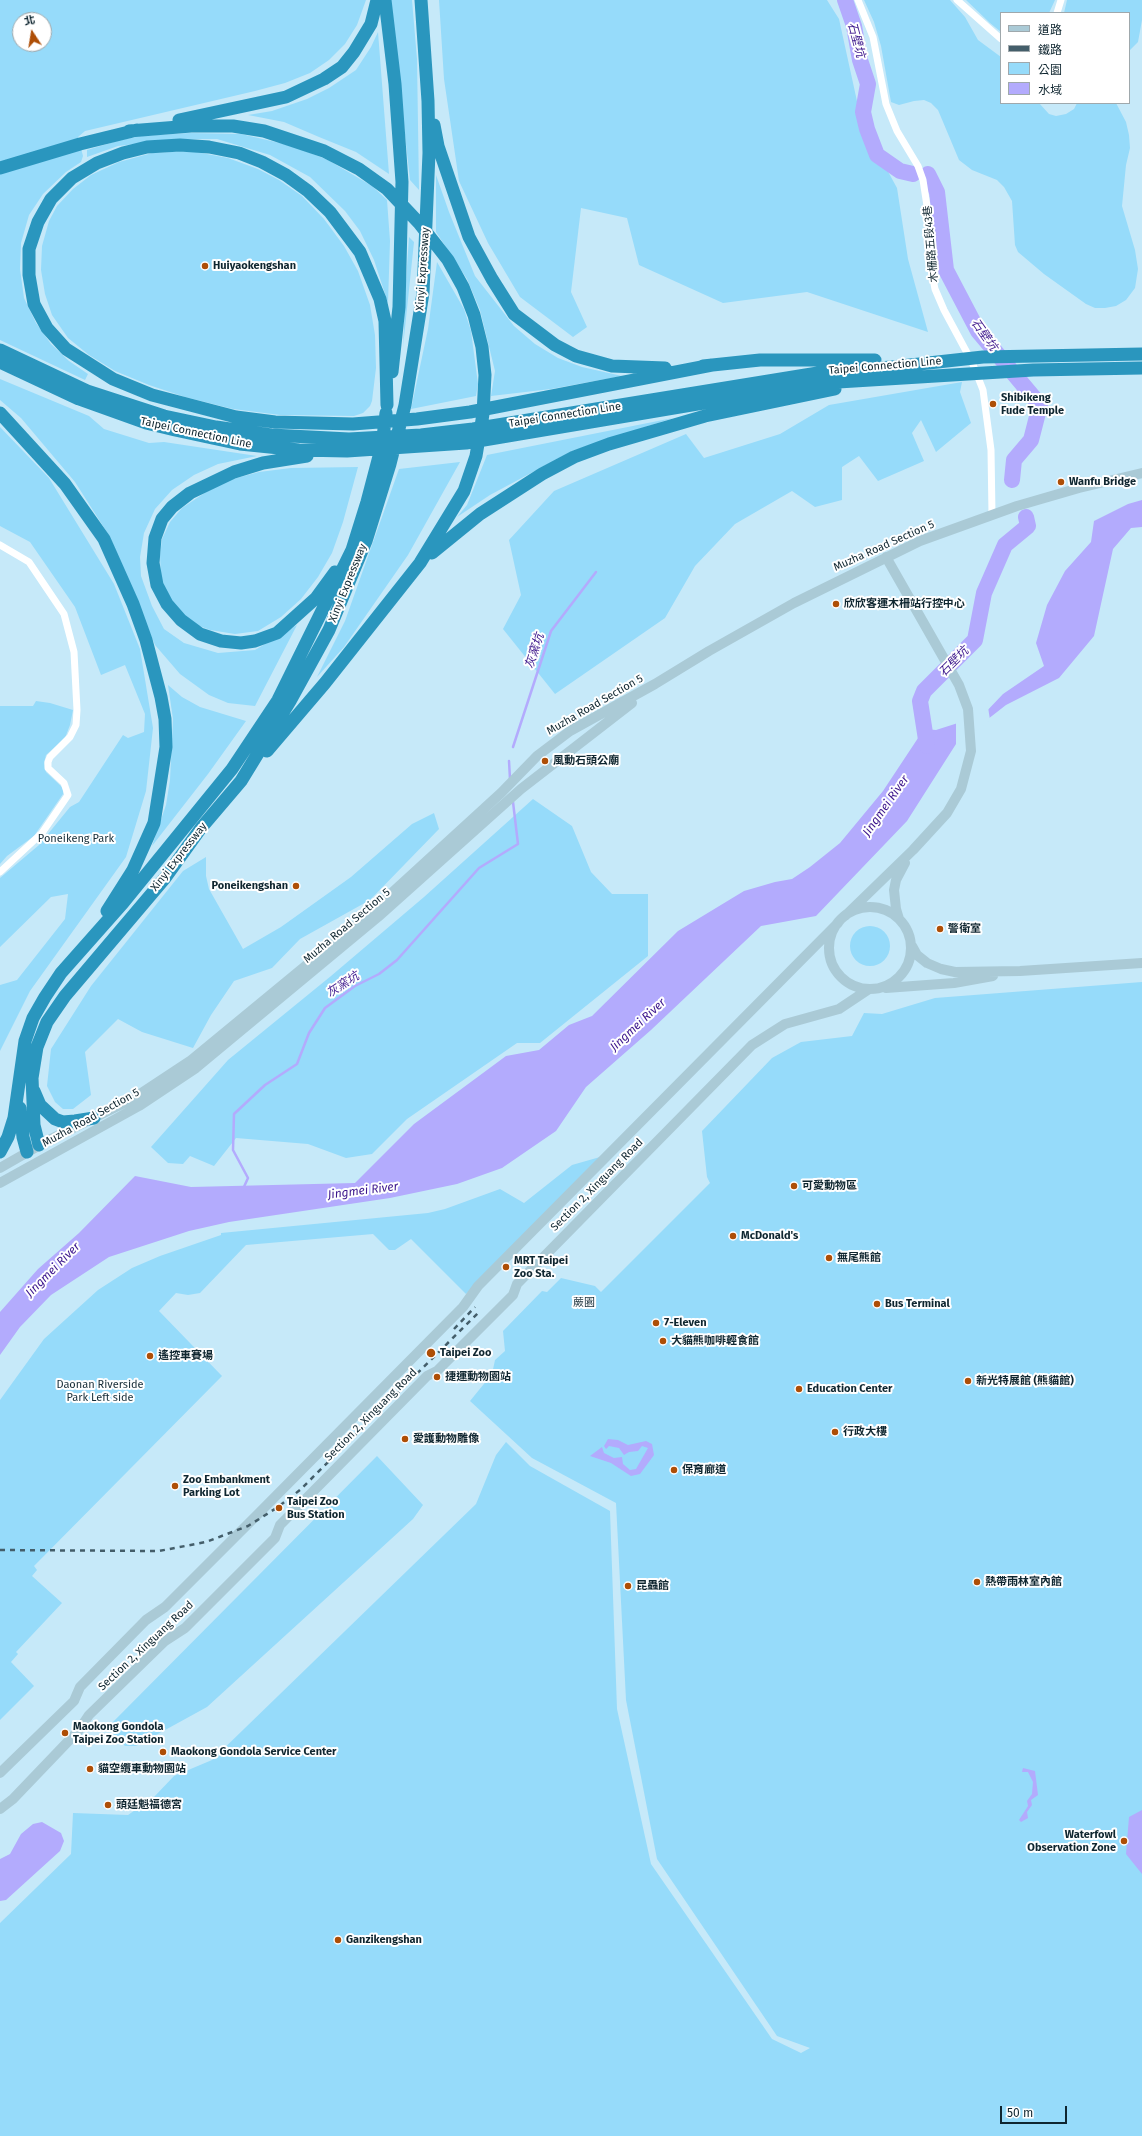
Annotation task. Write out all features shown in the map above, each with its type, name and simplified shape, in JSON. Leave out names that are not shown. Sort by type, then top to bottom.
[{"type":"highway","points":[[0,168],[80,144],[286,97],[324,79],[342,66],[354,52],[371,24],[377,0]]},
{"type":"highway","name":"Xinyi Expressway","points":[[26,1077],[25,1041],[33,1018],[45,997],[62,973],[232,769],[269,715],[352,550],[367,502],[382,445],[397,336],[402,232],[402,182],[395,84],[385,0]]},
{"type":"highway","name":"Xinyi Expressway","points":[[26,1077],[47,1022],[65,996],[165,878],[201,828],[241,781],[290,701],[328,630],[366,541],[390,464],[405,405],[419,324],[426,260],[428,101],[421,0]]},
{"type":"highway","points":[[428,101],[438,146],[469,237],[492,279],[514,314],[555,345],[576,356],[612,366],[648,369],[760,360],[813,361],[892,368]]},
{"type":"highway","points":[[129,132],[191,126],[233,126],[277,134],[324,151],[359,169],[387,189],[419,223],[448,260],[466,294],[474,315],[482,348],[485,375],[483,414],[476,456],[464,491],[420,563],[325,683],[241,781]]},
{"type":"highway","points":[[387,405],[384,321],[380,299],[371,275],[360,252],[330,212],[308,191],[286,175],[262,162],[239,153],[209,147],[180,145],[147,147],[123,153],[97,163],[72,178],[51,199],[38,222],[29,249],[29,275],[34,304],[48,328],[66,349],[113,379],[152,395],[196,408],[236,417],[276,422],[353,424],[417,419],[525,402],[712,365]]},
{"type":"highway","name":"Taipei Connection Line","points":[[0,350],[48,380]]},
{"type":"highway","name":"Taipei Connection Line","points":[[0,362],[48,380],[116,413],[189,433],[240,444],[299,450],[348,445],[432,446],[824,372],[892,368],[983,358],[1142,354]]},
{"type":"highway","points":[[420,563],[486,510],[542,474],[581,455],[609,444],[705,416],[892,368]]},
{"type":"highway","name":"Taipei Connection Line","points":[[892,368],[915,376],[1074,369],[1142,368]]},
{"type":"highway","points":[[4,417],[65,484],[104,539],[133,604],[146,640],[155,672],[165,719],[166,747],[154,823],[133,870],[84,948]]},
{"type":"highway","points":[[348,445],[263,463],[234,472],[190,493],[162,519],[155,538],[153,563],[157,585],[167,604],[181,620],[200,634],[221,641],[241,643],[254,641],[277,632],[316,598],[338,568],[367,502]]},
{"type":"highway","points":[[26,1077],[35,1092],[40,1105],[55,1119],[63,1122],[75,1122],[94,1118]]},
{"type":"highway","points":[[26,1077],[39,1145]]},
{"type":"highway","points":[[26,1077],[21,1120],[27,1152]]},
{"type":"highway","points":[[0,1152],[8,1137],[26,1077]]},
{"type":"street","name":"木柵路五段43巷","points":[[858,0],[873,37],[883,95],[888,110],[900,136],[918,166],[923,180],[929,219],[931,269],[935,289],[944,310],[972,362],[983,390],[991,450],[992,514]]},
{"type":"street","points":[[957,0],[1000,38]]},
{"type":"street","points":[[1057,12],[1061,0]]},
{"type":"street","name":"Muzha Road Section 5","points":[[0,1168],[39,1145],[145,1092],[190,1061],[372,911],[501,793],[537,756],[570,731],[655,684],[709,651],[794,603],[886,557],[992,514],[1079,488],[1142,473]]},
{"type":"street","points":[[0,545],[29,562],[64,614],[74,652],[77,710],[76,725],[72,734],[50,757],[48,762],[48,768],[64,783],[68,795],[42,833],[0,872]]},
{"type":"street","name":"Section 2, Xinguang Road","points":[[0,1774],[74,1701],[80,1687],[146,1620],[165,1607],[261,1512],[463,1307],[482,1282],[841,919],[913,850],[947,813],[961,789],[969,762],[971,736],[968,709],[951,669],[886,557]]},
{"type":"street","name":"Muzha Road Section 5","points":[[0,1183],[139,1106],[196,1068],[378,917],[515,794],[655,684]]},
{"type":"street","points":[[570,731],[573,735],[574,748]]},
{"type":"street","name":"Section 2, Xinguang Road","points":[[899,919],[896,909],[894,890],[900,872],[913,850]]},
{"type":"street","points":[[873,907],[892,913],[899,919],[910,936],[912,946],[909,960],[903,974],[892,983],[873,989],[860,988],[847,982],[837,973],[829,953],[830,939],[841,919],[858,909],[873,907]]},
{"type":"street","name":"Section 2, Xinguang Road","points":[[912,946],[921,959],[940,969],[955,972],[1020,971],[1142,963]]},
{"type":"street","name":"Section 2, Xinguang Road","points":[[0,1809],[13,1799],[79,1730],[89,1715],[165,1642],[185,1628],[275,1538],[280,1525],[427,1376],[437,1371],[513,1295],[517,1284],[752,1045],[785,1024],[839,1009],[873,989],[954,983],[1020,971]]},
{"type":"street","points":[[38,1161],[39,1145]]},
{"type":"street","points":[[27,1152],[38,1161]]},
{"type":"green space","points":[[0,0],[366,0],[357,25],[345,44],[329,60],[310,73],[285,83],[255,91],[85,131],[78,137],[83,156],[81,162],[66,172],[43,194],[29,215],[21,243],[20,269],[24,298],[36,323],[51,344],[69,361],[88,374],[85,380],[0,340]]},
{"type":"green space","points":[[390,0],[412,0],[417,59],[419,190],[410,180]]},
{"type":"green space","points":[[439,0],[827,0],[839,19],[862,124],[897,188],[908,259],[928,332],[807,292],[723,303],[639,265],[627,218],[581,208],[571,292],[587,327],[573,337],[520,297],[488,243],[459,181],[444,79]]},
{"type":"green space","points":[[864,0],[950,0],[965,17],[978,40],[1000,56],[1000,104],[1040,104],[1049,114],[1056,116],[1066,114],[1074,109],[1076,104],[1117,104],[1126,122],[1129,135],[1130,148],[1126,165],[1122,206],[1135,250],[1138,269],[1135,288],[1126,300],[1116,306],[1105,308],[1095,308],[1086,304],[1044,274],[1018,252],[1015,245],[1012,201],[1004,187],[997,180],[972,170],[959,160],[938,110],[931,103],[924,100],[899,105],[891,102],[881,46],[874,22]]},
{"type":"green space","points":[[966,0],[1055,0],[1049,12],[1000,12],[1000,31]]},
{"type":"green space","points":[[1067,0],[1142,0],[1142,20],[1138,42],[1130,50],[1130,12],[1064,12]]},
{"type":"green space","points":[[378,32],[389,174],[356,152],[284,122],[248,115],[272,111],[307,99],[329,88],[356,70],[371,47]]},
{"type":"green space","points":[[189,133],[241,134],[293,146],[328,160],[372,186],[387,200],[390,241],[388,303],[374,260],[360,231],[345,211],[310,177],[270,155],[217,139],[177,139],[118,146],[87,157],[87,150],[117,141],[140,136]]},
{"type":"green space","points":[[191,151],[228,158],[258,169],[279,180],[302,196],[324,219],[344,246],[358,271],[370,305],[375,335],[376,368],[372,401],[370,406],[363,413],[354,416],[280,415],[233,409],[185,397],[149,385],[115,371],[89,355],[68,338],[52,315],[45,294],[41,270],[42,246],[49,221],[57,206],[73,189],[91,175],[119,162],[152,153]]},
{"type":"green space","points":[[436,175],[449,212],[475,276],[514,326],[535,344],[558,358],[582,367],[622,376],[551,389],[491,396],[495,371],[480,310],[467,279],[436,232]]},
{"type":"green space","points":[[409,237],[414,242],[403,347],[406,281]]},
{"type":"green space","points":[[437,262],[464,309],[471,331],[478,384],[476,396],[411,409],[428,329]]},
{"type":"green space","points":[[0,379],[89,416],[104,429],[149,443],[164,442],[257,456],[218,464],[194,475],[172,490],[155,509],[144,533],[140,557],[141,576],[152,606],[164,629],[184,643],[218,653],[255,650],[297,625],[255,706],[228,703],[209,695],[180,674],[155,645],[110,537],[75,482],[21,418],[0,400]]},
{"type":"green space","points":[[962,382],[960,392],[971,423],[936,452],[921,420],[912,433],[924,461],[878,481],[859,456],[842,467],[842,500],[815,507],[792,491],[735,524],[695,566],[665,618],[555,694],[503,629],[521,595],[509,540],[554,491],[686,434],[704,458],[780,434],[829,405]]},
{"type":"green space","points":[[673,418],[572,451],[490,495],[457,517],[467,505],[487,455]]},
{"type":"green space","name":"Poneikeng Park","points":[[0,427],[49,478],[114,584],[140,649],[153,728],[146,791],[126,857],[30,991],[0,1051],[0,985],[17,980],[65,919],[68,894],[51,897],[0,947],[0,878],[39,845],[70,807],[79,802],[123,735],[128,738],[144,732],[145,714],[125,665],[101,675],[75,607],[30,542],[0,526]]},
{"type":"green space","points":[[460,462],[408,555],[344,647],[317,677],[345,621],[399,469]]},
{"type":"green space","points":[[358,467],[343,522],[332,553],[318,577],[301,599],[281,617],[258,631],[235,634],[210,630],[192,623],[169,599],[161,578],[160,556],[162,539],[170,522],[182,508],[206,492],[229,480],[259,472],[291,468]]},
{"type":"green space","points":[[168,685],[182,697],[200,707],[246,721],[208,774],[152,846],[166,805],[170,780],[173,719]]},
{"type":"green space","points":[[36,701],[50,703],[73,710],[70,725],[65,738],[46,755],[44,763],[46,772],[63,788],[63,794],[34,836],[7,856],[0,864],[0,706],[33,706]]},
{"type":"green space","points":[[533,799],[572,826],[591,872],[612,894],[648,894],[648,956],[540,1043],[517,1043],[407,1119],[372,1154],[346,1158],[308,1144],[236,1138],[214,1166],[190,1156],[183,1164],[168,1163],[151,1147],[228,1060],[331,976],[424,897]]},
{"type":"green space","points":[[434,813],[439,829],[370,900],[300,939],[272,968],[234,981],[211,1015],[193,1048],[142,1032],[118,1019],[85,1052],[91,1095],[73,1109],[63,1109],[55,1102],[47,1086],[51,1049],[91,986],[183,871],[206,857],[206,876],[209,889],[243,949],[281,927],[351,877],[412,824]]},
{"type":"green space","points":[[874,926],[881,929],[887,935],[890,946],[889,954],[881,963],[874,966],[866,966],[859,963],[851,954],[850,942],[853,935],[862,927]]},
{"type":"green space","name":"Taipei Zoo","points":[[1142,982],[1142,2136],[0,2136],[0,1923],[71,1854],[73,1813],[128,1815],[154,1797],[174,1776],[212,1760],[476,1504],[496,1455],[506,1442],[530,1466],[610,1511],[617,1709],[651,1864],[772,2039],[801,2053],[810,2048],[777,2036],[657,1859],[626,1700],[616,1503],[532,1458],[470,1401],[492,1374],[495,1360],[505,1351],[503,1331],[542,1291],[547,1292],[561,1278],[595,1286],[601,1292],[710,1183],[707,1177],[702,1131],[772,1058],[801,1042],[852,1036],[864,1013],[882,1014],[935,998]]},
{"type":"green space","name":"Daonan Riverside Park Left side","points":[[600,1157],[466,1294],[411,1239],[395,1250],[389,1250],[373,1234],[246,1245],[200,1293],[188,1295],[176,1293],[159,1311],[222,1376],[34,1566],[37,1570],[32,1576],[62,1603],[16,1652],[18,1654],[11,1662],[34,1686],[0,1720],[0,1400],[44,1339],[98,1290],[132,1268],[160,1256],[221,1235],[221,1233],[428,1213],[445,1209],[500,1189],[524,1203],[572,1165]]},
{"type":"green space","points":[[377,1456],[423,1505],[413,1519],[207,1707],[136,1746],[125,1746],[107,1728]]},
{"type":"water","name":"Jingmei River","points":[[1142,500],[1142,527],[1131,528],[1113,549],[1094,636],[1059,678],[1006,705],[956,744],[907,821],[816,916],[761,926],[651,1030],[586,1087],[556,1131],[502,1168],[457,1184],[390,1198],[229,1222],[189,1231],[109,1257],[51,1295],[20,1327],[0,1355],[0,1312],[38,1269],[79,1233],[135,1176],[191,1187],[355,1183],[414,1124],[506,1056],[539,1050],[569,1025],[592,1016],[678,931],[744,891],[775,882],[792,879],[810,867],[840,843],[883,791],[924,729],[936,730],[983,715],[1003,694],[1044,666],[1036,643],[1047,605],[1065,571],[1091,542],[1094,521],[1128,504]]},
{"type":"water","points":[[608,1439],[618,1440],[628,1445],[646,1441],[652,1444],[654,1455],[640,1474],[631,1476],[611,1463],[590,1456],[602,1447],[604,1453],[614,1458],[622,1457],[623,1464],[630,1470],[636,1469],[648,1448],[642,1446],[638,1451],[629,1452],[624,1455],[619,1448],[609,1446],[606,1449],[604,1446]]},
{"type":"water","points":[[1023,1768],[1035,1771],[1038,1795],[1031,1800],[1032,1805],[1027,1812],[1028,1818],[1021,1822],[1019,1820],[1028,1806],[1027,1801],[1032,1794],[1033,1782],[1028,1772],[1022,1772]]},
{"type":"water","points":[[1142,1810],[1142,1874],[1126,1854],[1129,1817]]},
{"type":"water","points":[[42,1822],[61,1833],[64,1841],[60,1851],[6,1900],[0,1901],[0,1859],[10,1854],[21,1834],[33,1824]]},
{"type":"pier","points":[[988,707],[990,720],[956,746],[956,722],[982,713]]},
{"type":"waterway","name":"石壁坑","points":[[845,0],[854,26],[860,60],[868,84],[863,112],[867,129],[877,155],[900,171],[913,174]]},
{"type":"waterway","name":"石壁坑","points":[[928,174],[937,192],[946,270],[978,331],[1040,405],[1031,440],[1014,460],[1012,480]]},
{"type":"waterway","name":"石壁坑","points":[[927,746],[920,701],[924,691],[975,640],[984,593],[1005,545],[1028,526],[1026,517]]},
{"type":"waterway","name":"灰窯坑","points":[[513,747],[551,631],[596,572]]},
{"type":"waterway","name":"灰窯坑","points":[[509,761],[510,779]]},
{"type":"waterway","name":"灰窯坑","points":[[243,1189],[248,1178],[233,1150],[234,1114],[265,1085],[297,1064],[309,1033],[325,1008],[355,986],[379,974],[397,960],[479,868],[518,844],[513,802]]},
{"type":"railway","points":[[454,1329],[475,1307]]},
{"type":"railway","points":[[0,1550],[159,1551],[206,1542],[248,1526],[278,1507],[300,1490],[479,1312]]},
{"type":"place","name":"Huiyaokengshan","points":[[205,266]]},
{"type":"place","name":"Shibikeng Fude Temple","points":[[993,404]]},
{"type":"place","name":"Wanfu Bridge","points":[[1061,482]]},
{"type":"place","name":"欣欣客運木柵站行控中心","points":[[836,604]]},
{"type":"place","name":"風動石頭公廟","points":[[545,761]]},
{"type":"place","name":"Poneikengshan","points":[[296,886]]},
{"type":"place","name":"警衛室","points":[[940,929]]},
{"type":"place","name":"可愛動物區","points":[[794,1186]]},
{"type":"place","name":"McDonald's","points":[[733,1236]]},
{"type":"place","name":"無尾熊館","points":[[829,1258]]},
{"type":"place","name":"MRT Taipei Zoo Sta.","points":[[506,1267]]},
{"type":"place","name":"Bus Terminal","points":[[877,1304]]},
{"type":"place","name":"7-Eleven","points":[[656,1323]]},
{"type":"place","name":"大貓熊咖啡輕食館","points":[[663,1341]]},
{"type":"place","name":"Taipei Zoo","points":[[431,1353]]},
{"type":"place","name":"遙控車賽場","points":[[150,1356]]},
{"type":"place","name":"捷運動物園站","points":[[437,1377]]},
{"type":"place","name":"新光特展館 (熊貓館)","points":[[968,1381]]},
{"type":"place","name":"Education Center","points":[[799,1389]]},
{"type":"place","name":"行政大樓","points":[[835,1432]]},
{"type":"place","name":"愛護動物雕像","points":[[405,1439]]},
{"type":"place","name":"保育廊道","points":[[674,1470]]},
{"type":"place","name":"Zoo Embankment Parking Lot","points":[[175,1486]]},
{"type":"place","name":"Taipei Zoo Bus Station","points":[[279,1508]]},
{"type":"place","name":"熱帶雨林室內館","points":[[977,1582]]},
{"type":"place","name":"昆蟲館","points":[[628,1586]]},
{"type":"place","name":"Maokong Gondola Taipei Zoo Station","points":[[65,1733]]},
{"type":"place","name":"Maokong Gondola Service Center","points":[[163,1752]]},
{"type":"place","name":"貓空纜車動物園站","points":[[90,1769]]},
{"type":"place","name":"頭廷魁福德宮","points":[[108,1805]]},
{"type":"place","name":"Waterfowl Observation Zone","points":[[1124,1841]]},
{"type":"place","name":"Ganzikengshan","points":[[338,1940]]},
{"type":"park label","name":"蕨園","points":[[584,1303]]}]
